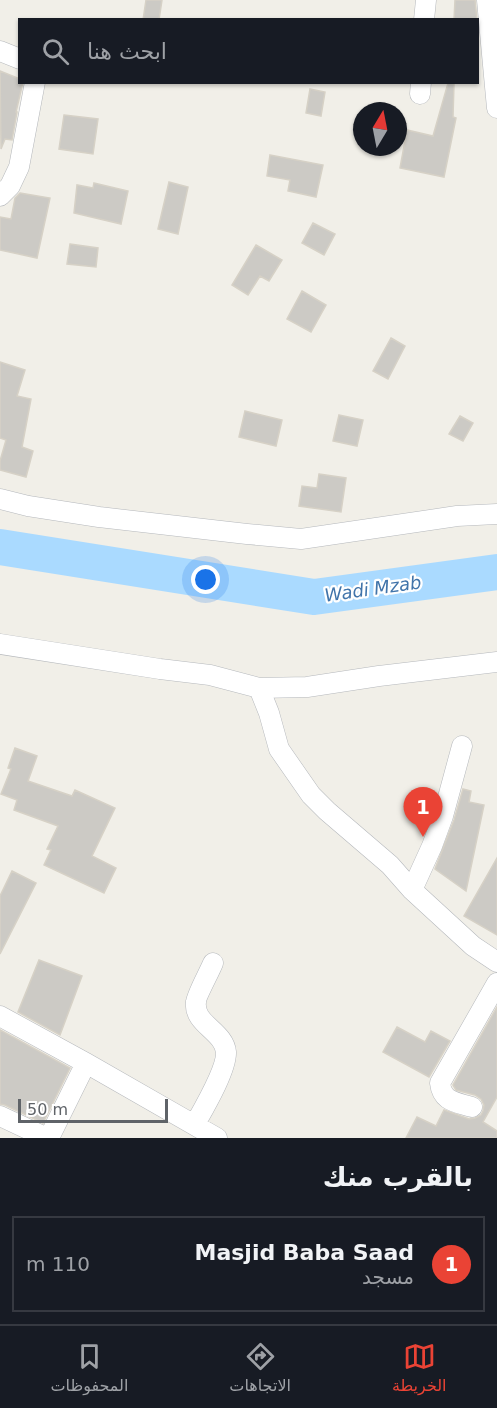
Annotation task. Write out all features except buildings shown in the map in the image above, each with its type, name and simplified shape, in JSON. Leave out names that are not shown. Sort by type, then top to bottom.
[{"type":"street","points":[[424,18],[426,0]]},
{"type":"street","points":[[487,0],[497,108]]},
{"type":"street","points":[[0,51],[18,58]]},
{"type":"street","points":[[0,196],[10,186],[19,167],[35,84]]},
{"type":"street","points":[[0,499],[28,506],[99,517],[301,539],[457,516],[497,514]]},
{"type":"street","points":[[0,644],[210,675],[260,688],[307,687],[497,662]]},
{"type":"street","points":[[260,688],[279,749],[311,795],[390,865],[412,890],[474,946],[497,962]]},
{"type":"street","points":[[412,890],[443,816],[462,746]]},
{"type":"street","points":[[195,1124],[223,1069],[226,1051],[220,1037],[199,1017],[196,1002],[213,963]]},
{"type":"street","points":[[472,1107],[447,1099],[441,1091],[440,1083],[497,983]]},
{"type":"street","points":[[0,1016],[86,1062],[217,1138]]},
{"type":"street","points":[[0,1116],[48,1138],[86,1062]]},
{"type":"waterway","name":"Wadi Mzab","points":[[0,547],[314,597],[497,572]]},
{"type":"place","name":"Masjid Baba Saad","points":[[423,837]]}]
